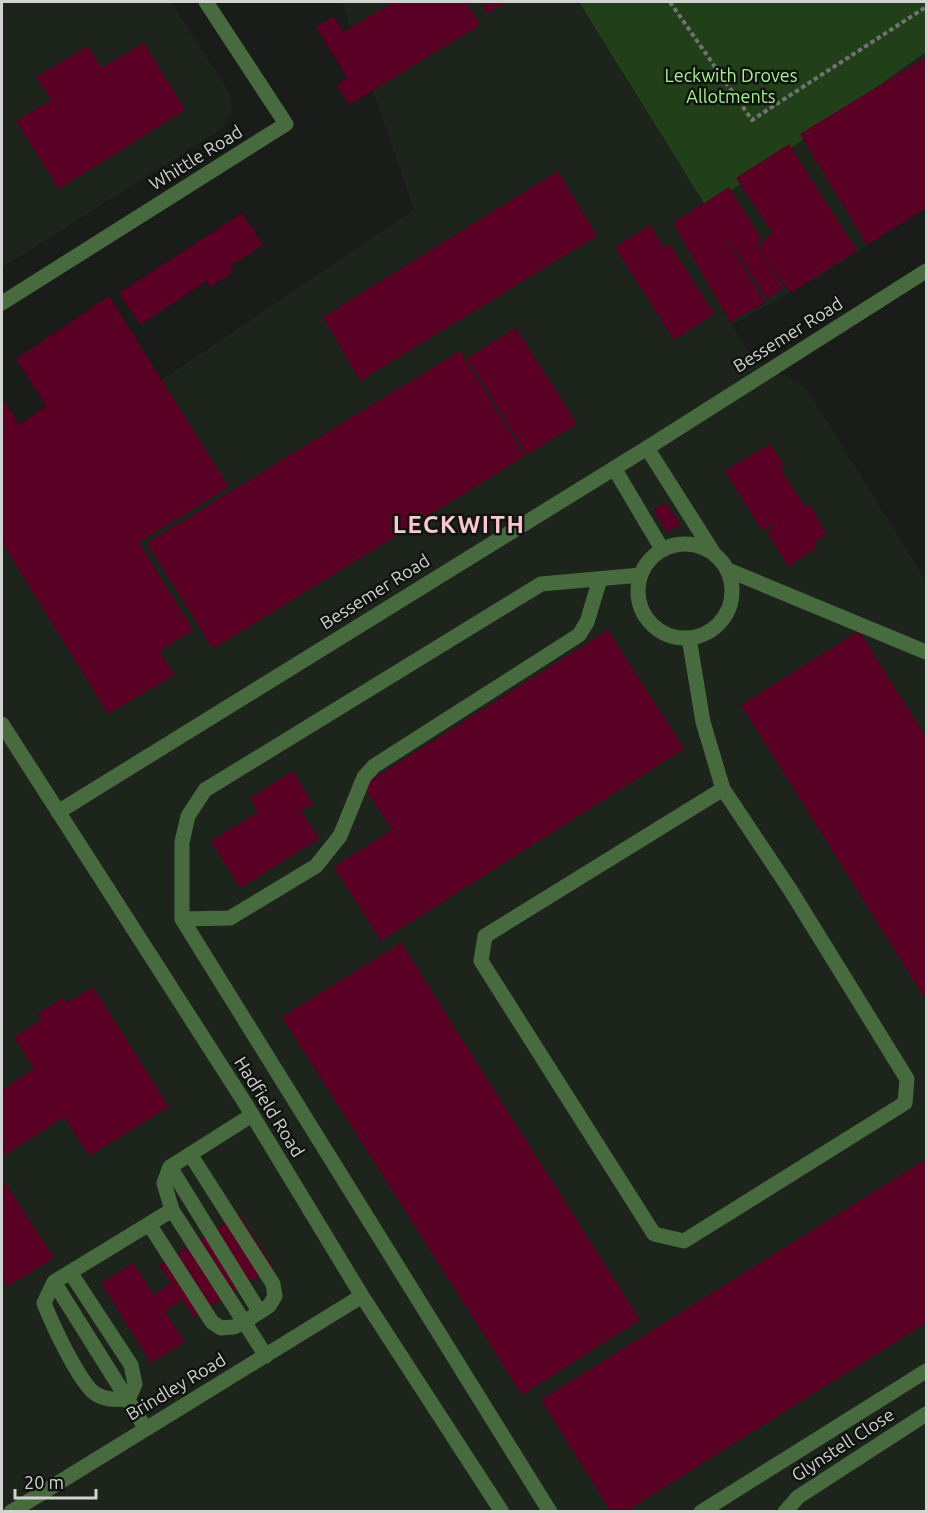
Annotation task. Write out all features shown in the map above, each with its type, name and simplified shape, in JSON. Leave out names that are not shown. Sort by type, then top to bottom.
[{"type":"street","name":"Whittle Road","points":[[2,303],[286,124],[206,2]]},
{"type":"street","name":"Bessemer Road","points":[[58,812],[614,468],[927,271]]},
{"type":"street","points":[[646,448],[713,552],[728,570],[733,585],[729,610],[717,626],[704,635],[689,638],[663,633],[650,623],[638,598],[641,575],[651,556],[662,549],[690,544],[713,552]]},
{"type":"street","points":[[614,468],[662,549]]},
{"type":"street","points":[[728,570],[927,652]]},
{"type":"street","points":[[549,1512],[182,919],[182,842],[188,816],[205,790],[541,584],[641,575]]},
{"type":"street","points":[[182,919],[230,918],[316,866],[340,836],[364,777],[374,766],[579,635],[587,622],[600,579]]},
{"type":"street","points":[[689,638],[703,722],[723,789],[791,891],[907,1079],[905,1103],[684,1241],[654,1234],[481,961],[485,936],[723,789]]},
{"type":"street","name":"Hadfield Road","points":[[3,731],[58,812],[252,1115],[362,1296],[502,1512]]},
{"type":"street","points":[[252,1115],[170,1167],[164,1183],[172,1210],[266,1356]]},
{"type":"street","points":[[149,1224],[212,1322],[220,1328],[234,1328],[269,1306],[275,1296],[273,1284],[190,1154]]},
{"type":"street","points":[[170,1167],[259,1311]]},
{"type":"street","points":[[128,1399],[111,1400],[92,1391],[55,1330],[44,1303],[54,1282],[172,1210]]},
{"type":"street","points":[[70,1272],[130,1365],[135,1384],[128,1399]]},
{"type":"street","points":[[54,1282],[146,1429]]},
{"type":"street","name":"Brindley Road","points":[[11,1512],[362,1296]]},
{"type":"street","points":[[702,1512],[927,1371]]},
{"type":"street","name":"Glynstell Close","points":[[785,1512],[798,1497],[927,1414]]},
{"type":"path","points":[[670,2],[752,120],[927,7]]},
{"type":"shaded area","points":[[2,2],[171,2],[229,92],[232,112],[223,128],[2,268]]},
{"type":"shaded area","points":[[342,2],[579,2],[707,208],[926,52],[926,208],[816,278],[732,325],[754,361],[805,386],[926,581],[926,1511],[2,1511],[2,487],[414,210]]},
{"type":"green space","name":"Leckwith Droves Allotments","points":[[579,2],[926,2],[926,52],[707,208]]},
{"type":"building","points":[[393,2],[466,2],[480,25],[349,105],[337,85],[347,78],[316,27],[334,16],[343,32]]},
{"type":"building","points":[[480,2],[506,2],[487,14]]},
{"type":"building","points":[[144,43],[185,110],[59,189],[16,121],[51,100],[36,77],[88,46],[101,68]]},
{"type":"building","points":[[926,57],[926,208],[867,245],[800,134]]},
{"type":"building","points":[[789,144],[857,251],[790,293],[759,248],[772,232],[736,178]]},
{"type":"building","points":[[558,171],[597,236],[360,381],[323,317]]},
{"type":"building","points":[[729,187],[762,240],[756,244],[784,288],[767,299],[716,221],[765,303],[733,320],[732,325],[673,223]]},
{"type":"building","points":[[242,213],[263,245],[230,266],[233,272],[210,287],[207,281],[140,325],[119,293]]},
{"type":"building","points":[[650,225],[664,248],[670,244],[714,314],[674,340],[615,247]]},
{"type":"building","points":[[109,296],[229,487],[139,542],[193,630],[160,651],[174,675],[108,714],[2,542],[2,397],[19,425],[46,406],[16,359]]},
{"type":"building","points":[[516,328],[577,424],[527,455],[467,358]]},
{"type":"building","points":[[460,351],[525,456],[213,649],[147,543]]},
{"type":"building","points":[[770,444],[784,465],[780,468],[805,507],[809,504],[827,534],[814,543],[817,548],[788,566],[767,532],[774,527],[772,524],[762,531],[725,471]]},
{"type":"building","points":[[666,503],[681,525],[667,532],[653,510]]},
{"type":"building","points":[[608,630],[684,749],[381,941],[334,867],[392,830],[363,785]]},
{"type":"building","points":[[859,631],[926,737],[926,1000],[741,705]]},
{"type":"building","points":[[293,771],[313,804],[301,811],[319,839],[240,888],[211,841],[258,812],[250,798]]},
{"type":"building","points":[[401,943],[640,1320],[522,1395],[282,1017]]},
{"type":"building","points":[[93,987],[169,1107],[89,1156],[64,1117],[2,1157],[2,1090],[34,1069],[14,1037],[41,1020],[37,1014],[63,998],[67,1003]]},
{"type":"building","points":[[926,1159],[926,1323],[625,1512],[611,1512],[541,1400]]},
{"type":"building","points":[[4,1181],[54,1258],[7,1287],[2,1277],[2,1183]]},
{"type":"building","points":[[239,1214],[273,1267],[193,1317],[182,1300],[165,1311],[185,1342],[151,1363],[101,1283],[133,1263],[154,1295],[171,1283],[159,1265]]},
{"type":"district","name":"LECKWITH","points":[[459,525]]}]
